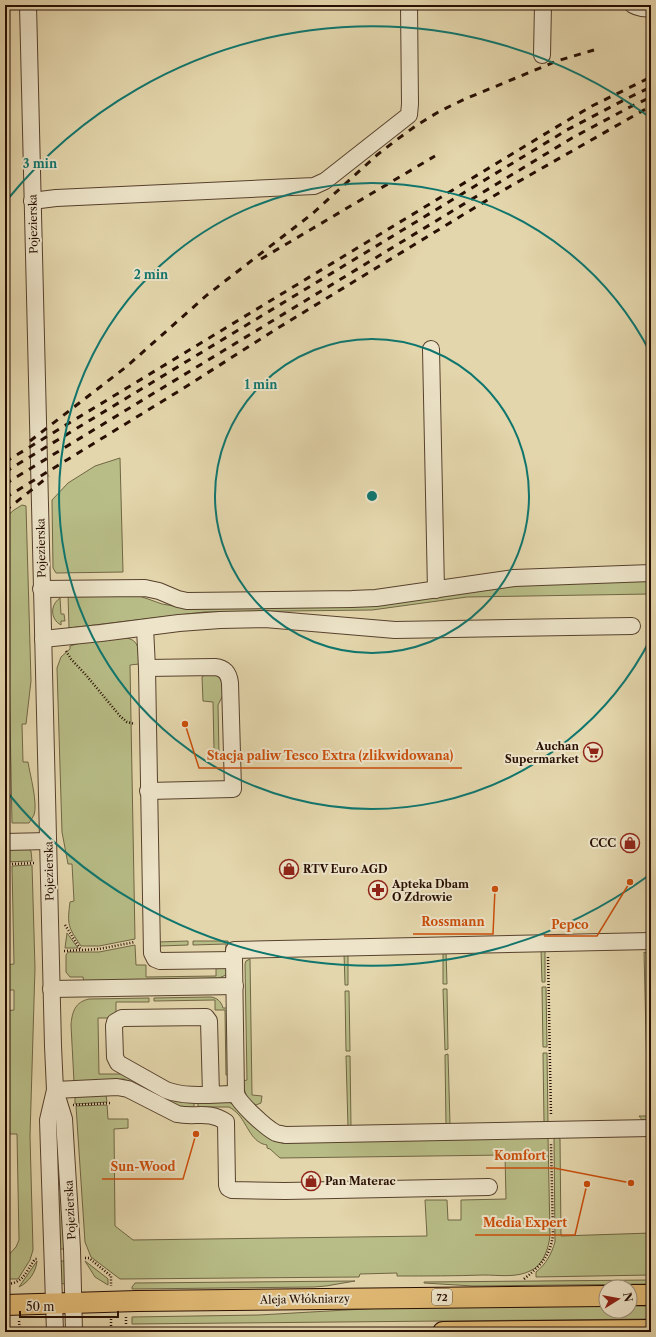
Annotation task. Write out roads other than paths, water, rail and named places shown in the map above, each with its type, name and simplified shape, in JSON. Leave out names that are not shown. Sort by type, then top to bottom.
[{"type":"main road","points":[[638,1295],[651,1295]]},
{"type":"main road","name":"Aleja Włókniarzy","points":[[5,1304],[137,1300],[598,1296]]},
{"type":"main road","points":[[443,1332],[651,1330]]},
{"type":"street","name":"Pojezierska","points":[[28,5],[51,990],[55,1090],[64,1119],[72,1249],[64,1303],[55,1332]]},
{"type":"street","points":[[32,201],[56,198],[314,186],[325,181],[409,115],[409,5]]},
{"type":"street","points":[[542,5],[542,55]]},
{"type":"street","points":[[633,5],[635,7],[651,8]]},
{"type":"street","points":[[432,349],[436,590]]},
{"type":"street","points":[[42,589],[145,588],[159,590],[178,599],[188,601],[376,598],[514,578],[651,573]]},
{"type":"street","points":[[43,639],[201,621],[266,619],[395,630],[632,626]]},
{"type":"street","points":[[144,628],[151,949],[153,956],[157,961],[234,955],[547,943],[651,941]]},
{"type":"street","points":[[146,668],[215,667],[221,668],[227,673],[230,683],[233,789],[148,790]]},
{"type":"street","points":[[5,842],[48,841]]},
{"type":"street","points":[[234,955],[236,1094],[242,1103],[269,1129],[276,1133],[285,1135],[651,1128]]},
{"type":"street","points":[[51,990],[235,986]]},
{"type":"street","points":[[211,1094],[209,1021],[206,1017],[122,1018],[115,1022],[115,1057],[118,1063],[170,1092],[179,1094],[211,1094],[236,1094]]},
{"type":"street","points":[[55,1090],[117,1087],[137,1093],[177,1114],[212,1115],[219,1117],[226,1122],[227,1185],[228,1188],[232,1190],[489,1187]]},
{"type":"street","name":"Pojezierska","points":[[64,1303],[74,1332]]},
{"type":"railway","points":[[30,441],[126,367],[207,295],[312,214],[377,155],[417,125],[440,111],[465,99],[557,61],[594,50]]},
{"type":"railway","points":[[5,462],[563,123],[592,106],[651,77]]},
{"type":"railway","points":[[5,472],[567,130],[651,87]]},
{"type":"railway","points":[[5,484],[572,138],[651,97]]},
{"type":"railway","points":[[5,498],[502,191],[651,106]]},
{"type":"railway","points":[[261,259],[435,156]]},
{"type":"railway","points":[[5,511],[49,476]]},
{"type":"place","name":"Stacja paliw Tesco Extra (zlikwidowana)","points":[[185,724]]},
{"type":"place","name":"Auchan Supermarket","points":[[593,752]]},
{"type":"place","name":"CCC","points":[[630,843]]},
{"type":"place","name":"RTV Euro AGD","points":[[289,869]]},
{"type":"place","name":"Pepco","points":[[630,882]]},
{"type":"place","name":"Rossmann","points":[[495,889]]},
{"type":"place","name":"Apteka Dbam O Zdrowie","points":[[378,890]]},
{"type":"place","name":"Sun-Wood","points":[[196,1134]]},
{"type":"place","name":"Pan Materac","points":[[311,1181]]},
{"type":"place","name":"Komfort","points":[[631,1183]]},
{"type":"place","name":"Media Expert","points":[[587,1184]]}]
